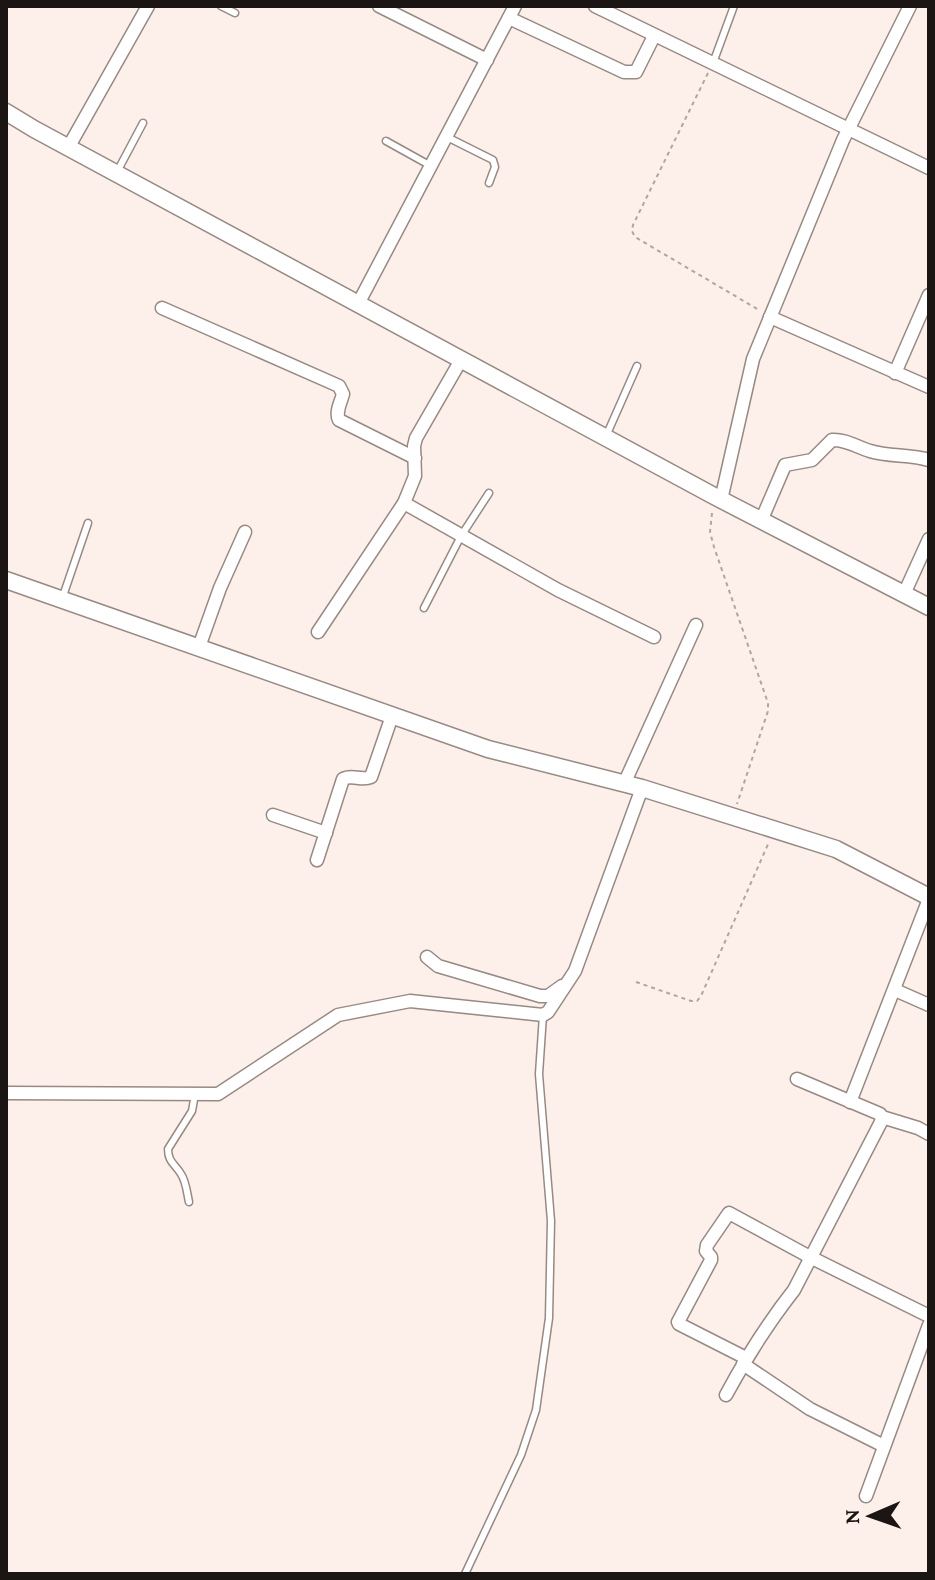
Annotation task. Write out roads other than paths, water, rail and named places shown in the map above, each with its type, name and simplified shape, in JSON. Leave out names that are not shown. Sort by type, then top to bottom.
[{"type":"street","points":[[68,148],[148,6]]},
{"type":"street","points":[[379,6],[487,60]]},
{"type":"street","points":[[595,6],[929,168]]},
{"type":"street","points":[[718,498],[753,359],[849,129],[910,6]]},
{"type":"street","points":[[358,304],[512,12],[624,72],[636,72],[654,36]]},
{"type":"street","points":[[6,112],[718,498],[929,607]]},
{"type":"street","points":[[895,373],[929,295]]},
{"type":"street","points":[[162,308],[339,386],[343,394],[337,416],[339,420],[415,458]]},
{"type":"street","points":[[770,317],[929,387]]},
{"type":"street","points":[[318,632],[404,503],[415,476],[416,438],[461,360]]},
{"type":"street","points":[[761,521],[785,465],[812,460],[832,440],[841,440],[877,453],[911,455],[929,460]]},
{"type":"street","points":[[404,503],[558,590],[654,637]]},
{"type":"street","points":[[199,647],[220,588],[245,532]]},
{"type":"street","points":[[904,594],[929,539]]},
{"type":"street","points":[[6,580],[488,749],[642,788],[836,849],[929,898],[850,1102]]},
{"type":"street","points":[[624,784],[696,625]]},
{"type":"street","points":[[317,860],[343,779],[349,776],[371,777],[392,716]]},
{"type":"street","points":[[6,1093],[218,1094],[338,1015],[410,1001],[543,1015],[575,971],[642,788]]},
{"type":"street","points":[[273,815],[326,833]]},
{"type":"street","points":[[427,957],[438,966],[540,996],[548,996],[568,982]]},
{"type":"street","points":[[895,990],[929,1005]]},
{"type":"street","points":[[797,1079],[929,1134]]},
{"type":"street","points":[[726,1395],[745,1361],[794,1290],[882,1117]]},
{"type":"street","points":[[884,1446],[819,1414],[745,1361],[678,1322],[710,1263],[711,1257],[705,1248],[726,1215],[731,1213],[810,1257],[929,1316]]},
{"type":"street","points":[[866,1496],[929,1325]]},
{"type":"lane","points":[[221,6],[235,13]]},
{"type":"lane","points":[[713,63],[734,6]]},
{"type":"lane","points":[[116,174],[143,123]]},
{"type":"lane","points":[[446,137],[493,160],[495,167],[489,183]]},
{"type":"lane","points":[[386,141],[431,166]]},
{"type":"lane","points":[[605,437],[637,366]]},
{"type":"lane","points":[[424,608],[461,536],[489,493]]},
{"type":"lane","points":[[62,600],[88,523]]},
{"type":"lane","points":[[465,1574],[521,1455],[536,1410],[549,1318],[551,1221],[539,1074],[543,1015]]},
{"type":"lane","points":[[189,1202],[184,1177],[167,1155],[192,1111],[195,1094]]}]
